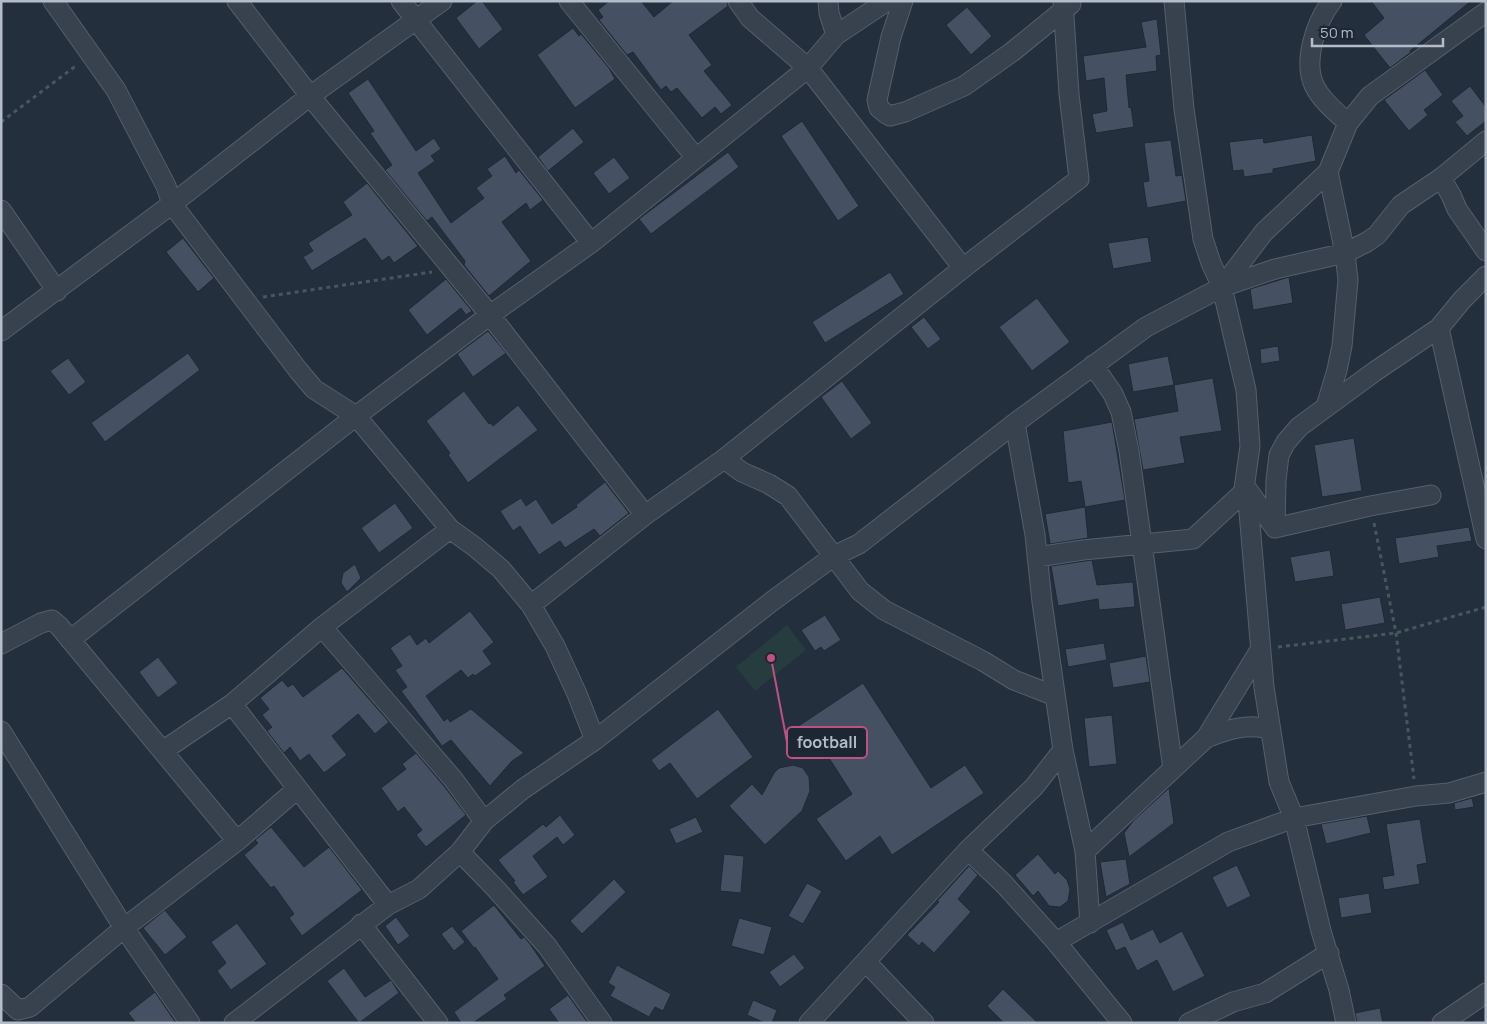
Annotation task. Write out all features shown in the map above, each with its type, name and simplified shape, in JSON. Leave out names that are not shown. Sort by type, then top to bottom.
[{"type":"street","points":[[237,1],[310,96],[490,315],[644,515]]},
{"type":"street","points":[[401,1],[591,243]]},
{"type":"street","points":[[1,331],[172,204],[310,96],[442,1]]},
{"type":"street","points":[[569,1],[696,158]]},
{"type":"street","points":[[738,1],[750,18],[808,68],[964,268]]},
{"type":"street","points":[[828,1],[829,13],[836,35]]},
{"type":"street","points":[[70,640],[356,416],[490,315],[591,243],[808,68],[836,35],[887,1]]},
{"type":"street","points":[[903,1],[891,37],[877,100],[879,108],[890,116],[905,112],[964,86],[1012,52],[1067,4]]},
{"type":"street","points":[[1174,1],[1184,110],[1203,239],[1222,287],[1246,390],[1250,446],[1244,489],[1247,489],[1275,528]]},
{"type":"street","points":[[1332,1],[1325,11],[1315,35],[1309,59],[1314,85],[1329,106],[1348,123]]},
{"type":"street","points":[[56,2],[116,90],[166,186],[172,204],[314,389],[356,416],[450,529],[501,569],[531,605],[554,646],[577,694],[595,740]]},
{"type":"street","points":[[531,605],[644,515],[724,459],[1079,179],[1069,94],[1067,4]]},
{"type":"street","points":[[1222,287],[1264,232],[1328,172],[1348,123],[1370,96],[1486,12]]},
{"type":"street","points":[[234,1023],[361,924],[388,905],[420,889],[460,852],[484,821],[523,789],[595,740],[771,602],[834,556],[859,544],[1015,423],[1059,393],[1093,364],[1146,327],[1222,287],[1275,269],[1345,253],[1367,242],[1377,235],[1401,205],[1441,178],[1486,141]]},
{"type":"street","points":[[1326,407],[1342,346],[1348,280],[1345,253],[1328,172]]},
{"type":"street","points":[[1441,178],[1452,196],[1456,209],[1486,252]]},
{"type":"street","points":[[1,210],[57,291]]},
{"type":"street","points":[[1275,528],[1276,480],[1279,455],[1286,442],[1299,427],[1374,372],[1439,328],[1478,282],[1486,276]]},
{"type":"street","points":[[1439,328],[1486,539]]},
{"type":"street","points":[[1093,364],[1113,394],[1121,412],[1142,544],[1173,769]]},
{"type":"street","points":[[1015,423],[1035,535],[1042,602],[1063,750],[1085,851],[1090,923]]},
{"type":"street","points":[[724,459],[742,472],[769,484],[788,496],[860,591],[884,610],[983,661],[1014,680],[1056,696]]},
{"type":"street","points":[[1037,557],[1083,550],[1193,539],[1247,489]]},
{"type":"street","points":[[1247,489],[1260,650],[1269,728],[1279,782],[1294,818],[1321,931],[1329,953],[1346,1023]]},
{"type":"street","points":[[1275,528],[1370,506],[1431,495]]},
{"type":"street","points":[[164,750],[232,704],[322,627],[450,529]]},
{"type":"street","points":[[1,644],[41,623],[52,620],[164,750],[237,841]]},
{"type":"street","points":[[322,627],[453,779],[484,821]]},
{"type":"street","points":[[1085,851],[1206,738],[1260,650]]},
{"type":"street","points":[[232,704],[388,905]]},
{"type":"street","points":[[1206,738],[1229,729],[1247,726],[1269,728]]},
{"type":"street","points":[[1,731],[124,928],[190,1023]]},
{"type":"street","points":[[809,1023],[968,850],[1034,787],[1063,750]]},
{"type":"street","points":[[1056,942],[1228,842],[1294,818],[1416,796],[1449,793],[1486,782]]},
{"type":"street","points":[[1,994],[18,1010],[30,1007],[124,928],[237,841],[297,789]]},
{"type":"street","points":[[968,850],[1004,884],[1056,942],[1122,1023]]},
{"type":"street","points":[[460,852],[547,946],[602,1023]]},
{"type":"street","points":[[361,924],[438,1023]]},
{"type":"street","points":[[1189,1023],[1233,1002],[1265,993],[1329,953]]},
{"type":"street","points":[[866,962],[924,1023]]},
{"type":"street","points":[[1442,1023],[1486,993]]},
{"type":"path","points":[[1,122],[92,54]]},
{"type":"path","points":[[245,299],[452,269]]},
{"type":"path","points":[[1370,506],[1396,633],[1416,796]]},
{"type":"path","points":[[1260,650],[1396,633],[1486,607]]},
{"type":"green space","points":[[787,625],[806,650],[755,691],[736,667]]},
{"type":"building","points":[[477,1],[482,1],[503,29],[479,49],[456,18]]},
{"type":"building","points":[[609,1],[641,1],[654,17],[673,1],[727,1],[728,6],[689,35],[712,65],[704,71],[732,105],[721,114],[715,107],[702,118],[677,88],[671,92],[666,86],[661,90],[633,52],[627,55],[599,20],[603,17],[598,10]]},
{"type":"building","points":[[1371,1],[1471,1],[1390,68],[1364,35],[1384,18]]},
{"type":"building","points":[[967,7],[992,36],[971,55],[946,25]]},
{"type":"building","points":[[1157,19],[1161,55],[1156,56],[1157,71],[1126,75],[1129,108],[1131,107],[1134,127],[1096,133],[1092,114],[1107,111],[1104,78],[1086,81],[1083,56],[1146,47],[1141,22]]},
{"type":"building","points":[[573,28],[579,36],[581,34],[609,68],[615,79],[575,108],[537,55]]},
{"type":"building","points":[[1425,70],[1443,95],[1424,110],[1428,115],[1409,131],[1384,100]]},
{"type":"building","points":[[368,79],[416,151],[434,138],[441,149],[431,156],[435,161],[418,173],[451,223],[484,198],[476,188],[492,176],[487,169],[505,156],[516,173],[519,170],[543,200],[530,210],[526,203],[502,222],[531,261],[489,296],[464,265],[465,261],[432,217],[427,221],[385,170],[392,165],[370,133],[374,131],[348,93]]},
{"type":"building","points":[[1470,86],[1486,107],[1486,121],[1467,136],[1455,122],[1463,116],[1451,101]]},
{"type":"building","points":[[802,121],[859,206],[838,221],[781,136]]},
{"type":"building","points":[[573,128],[584,142],[548,171],[538,157]]},
{"type":"building","points":[[1312,135],[1316,161],[1273,169],[1273,173],[1244,177],[1243,170],[1233,171],[1229,142],[1263,138],[1264,143]]},
{"type":"building","points":[[1171,140],[1176,176],[1182,175],[1186,201],[1147,208],[1143,182],[1149,181],[1144,143]]},
{"type":"building","points":[[728,152],[739,167],[651,234],[639,219]]},
{"type":"building","points":[[614,157],[630,178],[609,194],[593,173]]},
{"type":"building","points":[[367,183],[418,246],[394,263],[389,256],[382,261],[365,238],[312,271],[303,257],[313,251],[308,243],[352,215],[343,202]]},
{"type":"building","points":[[1148,237],[1152,262],[1113,269],[1108,243]]},
{"type":"building","points":[[183,238],[214,278],[198,292],[166,252]]},
{"type":"building","points":[[890,272],[904,294],[825,343],[812,322]]},
{"type":"building","points":[[1289,277],[1293,303],[1253,310],[1250,289]]},
{"type":"building","points":[[446,279],[472,311],[466,315],[461,308],[427,335],[408,310]]},
{"type":"building","points":[[1037,298],[1070,342],[1032,371],[999,327]]},
{"type":"building","points":[[924,317],[941,339],[928,349],[911,327]]},
{"type":"building","points":[[488,331],[506,353],[473,377],[457,354]]},
{"type":"building","points":[[1278,346],[1280,361],[1261,364],[1260,349]]},
{"type":"building","points":[[188,353],[200,370],[105,442],[91,423]]},
{"type":"building","points":[[1168,356],[1174,385],[1133,392],[1128,364]]},
{"type":"building","points":[[68,358],[86,382],[69,395],[50,371]]},
{"type":"building","points":[[1213,378],[1222,431],[1180,437],[1185,463],[1143,470],[1134,419],[1178,411],[1174,385]]},
{"type":"building","points":[[842,381],[872,423],[851,439],[821,397]]},
{"type":"building","points":[[464,391],[489,424],[491,423],[493,426],[518,405],[538,430],[468,483],[448,455],[450,453],[426,421]]},
{"type":"building","points":[[1112,422],[1125,500],[1085,507],[1081,481],[1068,483],[1063,431]]},
{"type":"building","points":[[1354,438],[1362,491],[1322,497],[1314,445]]},
{"type":"building","points":[[605,482],[629,513],[600,536],[594,529],[565,548],[560,541],[539,555],[520,526],[513,531],[500,511],[521,498],[526,506],[536,499],[552,524],[577,507],[576,505]]},
{"type":"building","points":[[395,503],[413,528],[379,553],[361,528]]},
{"type":"building","points":[[1085,507],[1088,538],[1050,544],[1045,514]]},
{"type":"building","points":[[1469,527],[1472,541],[1437,546],[1439,557],[1399,564],[1395,538]]},
{"type":"building","points":[[1330,550],[1334,576],[1295,582],[1290,557]]},
{"type":"building","points":[[1092,560],[1097,585],[1133,582],[1135,607],[1099,610],[1098,599],[1058,606],[1051,566]]},
{"type":"building","points":[[355,564],[361,578],[347,592],[341,583],[343,573]]},
{"type":"building","points":[[1380,597],[1385,623],[1345,630],[1341,604]]},
{"type":"building","points":[[470,611],[494,642],[483,651],[492,664],[475,676],[473,674],[468,678],[461,670],[426,696],[444,721],[448,718],[450,722],[471,709],[524,753],[512,761],[490,786],[451,740],[442,746],[401,691],[407,687],[395,670],[402,666],[390,648],[410,634],[417,645],[426,638],[429,643]]},
{"type":"building","points":[[825,615],[841,640],[824,651],[821,647],[815,651],[801,630]]},
{"type":"building","points":[[1104,643],[1107,660],[1068,667],[1065,649]]},
{"type":"building","points":[[1146,656],[1150,682],[1113,688],[1109,663]]},
{"type":"building","points":[[158,657],[178,683],[158,698],[139,672]]},
{"type":"building","points":[[342,668],[389,722],[375,734],[358,714],[332,736],[347,755],[324,773],[309,754],[300,761],[290,747],[284,753],[267,731],[272,727],[262,715],[269,709],[260,698],[282,680],[288,687],[293,684],[303,697]]},
{"type":"building","points":[[863,683],[931,788],[965,765],[984,793],[892,855],[880,836],[846,861],[816,819],[852,794],[822,747],[812,754],[797,731],[800,725]]},
{"type":"building","points":[[718,709],[753,757],[697,799],[670,763],[659,771],[651,760]]},
{"type":"building","points":[[1112,715],[1117,764],[1089,767],[1084,718]]},
{"type":"building","points":[[416,753],[466,815],[426,847],[416,835],[422,830],[404,807],[398,812],[381,788],[406,769],[402,764]]},
{"type":"building","points":[[793,765],[803,768],[809,777],[810,791],[802,811],[765,845],[729,806],[752,784],[762,795],[774,773],[779,768]]},
{"type":"building","points":[[1169,788],[1174,823],[1129,857],[1124,833],[1134,820]]},
{"type":"building","points":[[1472,798],[1474,807],[1455,810],[1454,803]]},
{"type":"building","points":[[560,815],[575,835],[563,845],[557,837],[533,856],[548,877],[523,895],[513,882],[515,881],[498,860],[543,824],[546,827]]},
{"type":"building","points":[[1367,816],[1371,833],[1326,844],[1321,824]]},
{"type":"building","points":[[696,817],[703,832],[676,844],[669,829]]},
{"type":"building","points":[[1420,819],[1427,863],[1417,865],[1420,884],[1384,890],[1382,877],[1394,875],[1386,824]]},
{"type":"building","points":[[271,827],[304,867],[329,847],[362,890],[302,936],[289,918],[294,914],[274,886],[271,888],[244,855],[258,843],[255,840]]},
{"type":"building","points":[[724,854],[744,856],[741,893],[720,891]]},
{"type":"building","points":[[1038,854],[1055,874],[1058,871],[1067,880],[1070,889],[1068,901],[1060,907],[1049,906],[1038,891],[1033,896],[1015,875]]},
{"type":"building","points":[[1126,859],[1130,884],[1106,897],[1100,862]]},
{"type":"building","points":[[1237,865],[1251,896],[1227,908],[1212,877]]},
{"type":"building","points":[[969,866],[978,875],[958,899],[971,912],[934,953],[922,942],[919,946],[907,935],[939,902],[937,901]]},
{"type":"building","points":[[614,879],[626,892],[582,934],[570,921]]},
{"type":"building","points":[[807,883],[822,891],[803,924],[788,916]]},
{"type":"building","points":[[1369,893],[1372,913],[1341,918],[1338,898]]},
{"type":"building","points":[[494,905],[521,939],[524,937],[530,944],[545,966],[504,995],[507,999],[473,1023],[461,1023],[454,1012],[498,979],[461,931]]},
{"type":"building","points":[[165,910],[187,937],[165,955],[143,928]]},
{"type":"building","points":[[396,917],[410,936],[398,945],[385,926]]},
{"type":"building","points":[[739,918],[772,927],[764,955],[731,946]]},
{"type":"building","points":[[1123,922],[1131,940],[1153,929],[1160,943],[1182,931],[1205,976],[1173,992],[1157,960],[1137,971],[1125,947],[1116,951],[1106,930]]},
{"type":"building","points":[[237,923],[267,964],[231,990],[217,971],[226,963],[211,942]]},
{"type":"building","points":[[452,926],[465,942],[454,951],[441,934]]},
{"type":"building","points":[[794,954],[805,968],[780,987],[769,972]]},
{"type":"building","points":[[617,965],[671,994],[663,1011],[655,1007],[649,1017],[610,996],[615,987],[608,983]]},
{"type":"building","points":[[344,968],[365,997],[391,980],[399,993],[359,1023],[327,981]]},
{"type":"building","points":[[1003,989],[1038,1023],[1004,1023],[987,1006]]},
{"type":"building","points":[[155,992],[176,1023],[136,1023],[128,1013]]},
{"type":"building","points":[[568,995],[588,1023],[559,1023],[549,1009]]},
{"type":"building","points":[[753,1000],[777,1010],[772,1023],[765,1023],[747,1015]]},
{"type":"building","points":[[1380,1008],[1383,1023],[1357,1023],[1355,1013]]},
{"type":"place","name":"football","points":[[771,658]]}]
